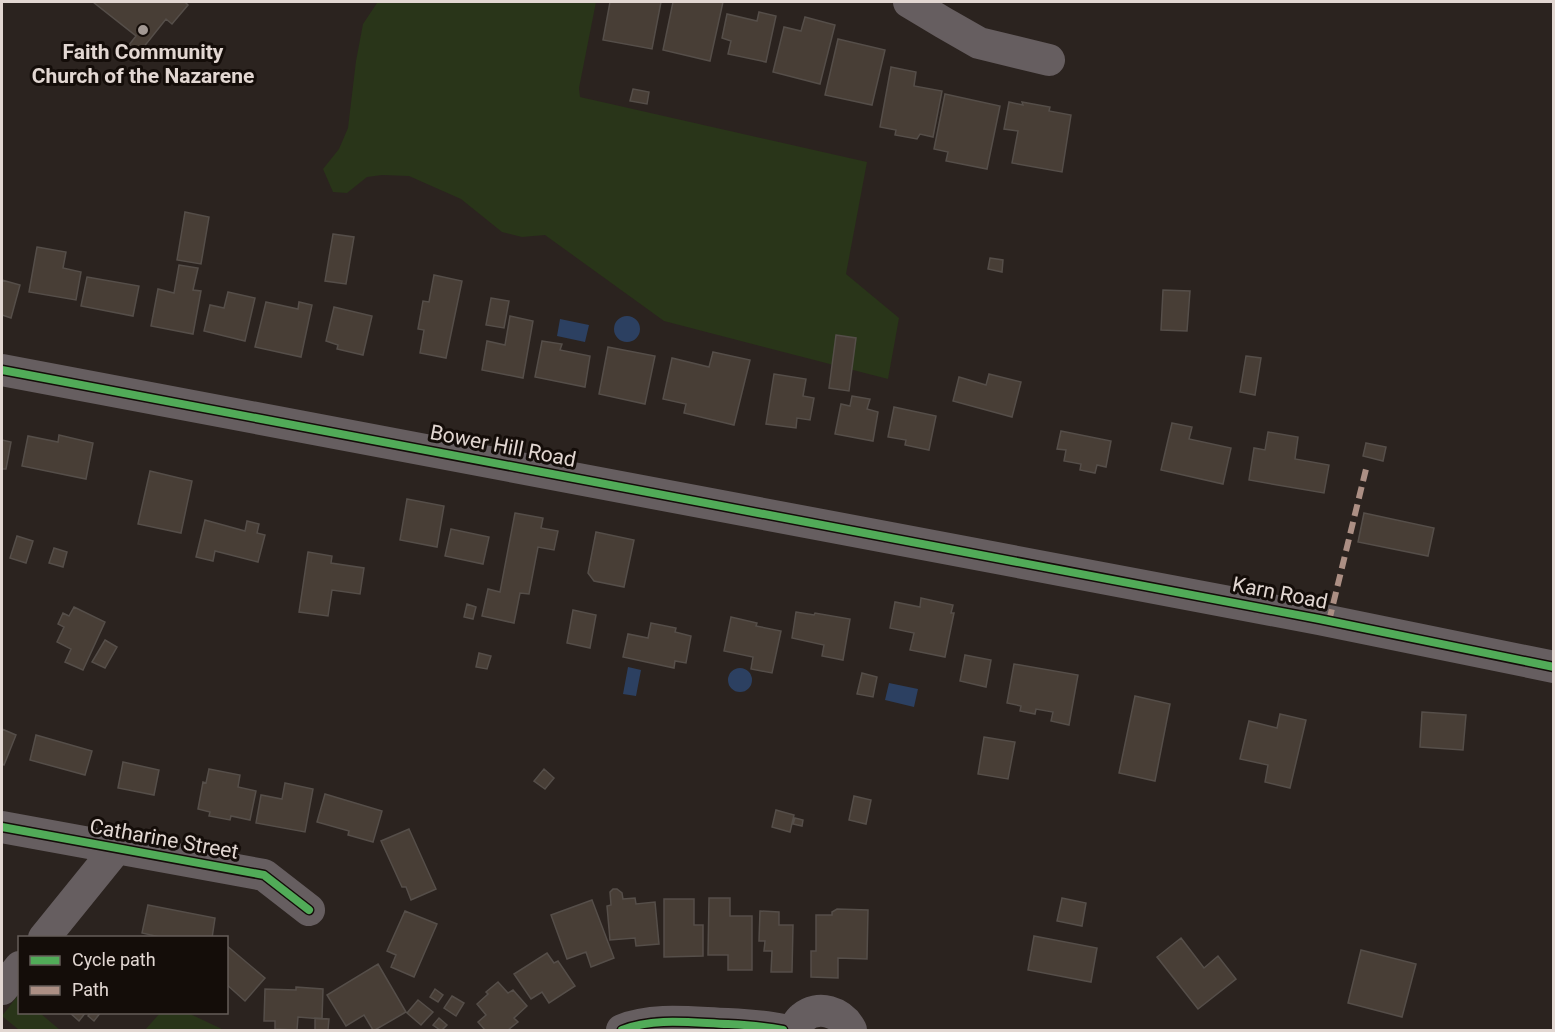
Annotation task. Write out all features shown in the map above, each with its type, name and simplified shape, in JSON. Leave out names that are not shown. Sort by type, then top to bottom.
[{"type":"street","points":[[909,2],[979,43],[1049,60]]},
{"type":"street","name":"Bower Hill Road","points":[[2,370],[999,558]]},
{"type":"street","name":"Karn Road","points":[[999,558],[1319,619],[1554,667]]},
{"type":"street","name":"Catharine Street","points":[[2,827],[264,875],[309,910]]},
{"type":"street","points":[[46,936],[116,849]]},
{"type":"street","points":[[2,989],[18,969]]},
{"type":"street","points":[[794,1030],[801,1019],[810,1013],[821,1011],[831,1012],[841,1017],[851,1030]]},
{"type":"street","points":[[622,1030],[661,1022],[688,1021],[749,1024],[783,1030]]},
{"type":"green space","points":[[377,2],[596,2],[579,88],[580,97],[867,162],[846,274],[899,318],[888,379],[664,321],[545,235],[522,237],[502,232],[461,199],[409,176],[367,177],[347,193],[333,192],[323,169],[339,149],[348,128],[363,24]]},
{"type":"green space","points":[[18,995],[18,1014],[41,1014],[60,1030],[19,1030],[2,1016]]},
{"type":"green space","points":[[159,1014],[190,1014],[224,1030],[145,1030]]},
{"type":"water","points":[[627,316],[636,320],[640,329],[636,338],[627,342],[618,338],[614,329],[618,320]]},
{"type":"water","points":[[560,319],[589,325],[585,342],[557,336]]},
{"type":"water","points":[[628,667],[641,670],[636,696],[623,694]]},
{"type":"water","points":[[740,668],[749,671],[752,680],[749,689],[740,692],[731,689],[728,680],[731,671]]},
{"type":"water","points":[[889,683],[918,689],[914,707],[885,700]]},
{"type":"building","name":"Faith Community Church of the Nazarene","points":[[93,2],[185,2],[188,5],[172,24],[166,19],[139,53],[129,45],[136,36]]},
{"type":"building","points":[[610,2],[661,2],[652,49],[603,40]]},
{"type":"building","points":[[673,2],[723,2],[710,61],[663,50]]},
{"type":"building","points":[[759,12],[776,16],[766,62],[728,54],[731,41],[722,38],[727,14],[757,21]]},
{"type":"building","points":[[805,17],[835,25],[820,84],[773,72],[784,27],[801,31]]},
{"type":"building","points":[[838,39],[885,50],[872,105],[825,95]]},
{"type":"building","points":[[891,67],[916,72],[914,86],[942,91],[933,137],[920,134],[917,139],[895,135],[896,130],[880,127]]},
{"type":"building","points":[[633,89],[649,92],[647,104],[630,101]]},
{"type":"building","points":[[945,94],[1000,106],[987,169],[946,161],[948,152],[934,149]]},
{"type":"building","points":[[1009,102],[1050,107],[1049,111],[1071,115],[1062,172],[1012,163],[1018,131],[1004,129]]},
{"type":"building","points":[[185,212],[209,217],[201,264],[177,260]]},
{"type":"building","points":[[333,234],[354,237],[346,284],[325,281]]},
{"type":"building","points":[[37,247],[66,252],[63,268],[81,272],[76,300],[29,292]]},
{"type":"building","points":[[990,258],[1003,260],[1002,272],[988,269]]},
{"type":"building","points":[[179,265],[198,268],[193,290],[201,291],[193,334],[151,326],[158,289],[174,293]]},
{"type":"building","points":[[434,275],[462,281],[446,358],[420,353],[424,330],[418,329],[423,301],[429,302]]},
{"type":"building","points":[[87,277],[139,286],[133,316],[81,306]]},
{"type":"building","points":[[2,280],[20,285],[11,318],[2,315]]},
{"type":"building","points":[[1163,290],[1190,291],[1187,331],[1161,330]]},
{"type":"building","points":[[228,292],[255,298],[245,341],[204,331],[210,305],[224,308]]},
{"type":"building","points":[[491,298],[509,301],[504,328],[486,325]]},
{"type":"building","points":[[266,302],[298,309],[299,302],[312,305],[301,357],[255,347]]},
{"type":"building","points":[[334,307],[372,316],[363,355],[337,349],[338,345],[326,341]]},
{"type":"building","points":[[510,316],[533,321],[523,378],[482,370],[487,341],[505,345]]},
{"type":"building","points":[[836,335],[856,338],[849,391],[829,388]]},
{"type":"building","points":[[542,341],[562,344],[560,350],[590,356],[585,387],[535,377]]},
{"type":"building","points":[[608,347],[655,356],[645,404],[599,394]]},
{"type":"building","points":[[713,352],[750,360],[734,425],[684,413],[686,404],[663,399],[672,358],[709,367]]},
{"type":"building","points":[[1246,356],[1261,358],[1255,395],[1240,392]]},
{"type":"building","points":[[774,374],[806,379],[803,396],[814,398],[810,420],[797,418],[796,428],[766,424]]},
{"type":"building","points":[[989,374],[1021,382],[1012,417],[953,401],[959,377],[986,385]]},
{"type":"building","points":[[852,396],[870,399],[867,409],[878,412],[873,441],[835,434],[841,404],[850,406]]},
{"type":"building","points":[[894,407],[936,416],[929,450],[905,445],[906,440],[888,437]]},
{"type":"building","points":[[1172,423],[1192,427],[1189,439],[1231,448],[1223,484],[1161,470]]},
{"type":"building","points":[[1061,431],[1111,441],[1106,467],[1097,465],[1095,473],[1080,470],[1081,464],[1064,461],[1066,450],[1057,449]]},
{"type":"building","points":[[1268,432],[1298,437],[1295,459],[1329,465],[1324,493],[1249,480],[1254,448],[1265,450]]},
{"type":"building","points":[[59,435],[93,443],[86,479],[22,466],[28,436],[58,442]]},
{"type":"building","points":[[2,440],[11,442],[6,469],[2,469]]},
{"type":"building","points":[[1366,443],[1386,447],[1383,461],[1363,456]]},
{"type":"building","points":[[150,471],[192,481],[181,533],[138,524]]},
{"type":"building","points":[[407,499],[444,506],[437,547],[400,540]]},
{"type":"building","points":[[515,513],[543,518],[541,528],[558,531],[554,550],[538,547],[529,594],[520,593],[514,623],[482,616],[488,589],[500,592]]},
{"type":"building","points":[[1364,513],[1434,528],[1428,556],[1358,542]]},
{"type":"building","points":[[205,520],[245,531],[247,521],[259,524],[257,533],[265,535],[258,562],[215,551],[213,561],[196,557]]},
{"type":"building","points":[[451,529],[489,537],[483,564],[445,556]]},
{"type":"building","points":[[596,532],[634,540],[624,587],[594,581],[588,573]]},
{"type":"building","points":[[17,536],[33,541],[26,563],[10,558]]},
{"type":"building","points":[[54,548],[67,552],[63,567],[49,563]]},
{"type":"building","points":[[308,552],[332,556],[331,563],[364,568],[360,594],[332,590],[328,616],[299,612]]},
{"type":"building","points":[[921,598],[953,605],[951,613],[954,613],[945,657],[910,650],[914,633],[890,628],[895,602],[920,607]]},
{"type":"building","points":[[467,604],[476,607],[473,619],[464,617]]},
{"type":"building","points":[[74,607],[105,622],[83,670],[65,662],[71,649],[57,642],[64,627],[58,624],[63,613],[69,616]]},
{"type":"building","points":[[573,610],[596,615],[590,648],[567,643]]},
{"type":"building","points":[[796,612],[850,619],[843,660],[822,656],[824,645],[792,638]]},
{"type":"building","points":[[731,617],[757,623],[756,626],[781,631],[772,673],[751,669],[753,657],[724,651]]},
{"type":"building","points":[[651,623],[676,628],[675,632],[691,636],[686,663],[675,661],[674,668],[623,657],[628,634],[648,638]]},
{"type":"building","points":[[105,640],[117,647],[105,668],[92,662]]},
{"type":"building","points":[[479,653],[491,656],[487,669],[476,667]]},
{"type":"building","points":[[965,655],[991,660],[986,687],[960,681]]},
{"type":"building","points":[[1014,664],[1078,675],[1069,725],[1051,721],[1053,712],[1036,709],[1035,714],[1020,711],[1021,706],[1007,703]]},
{"type":"building","points":[[862,673],[877,677],[873,697],[857,694]]},
{"type":"building","points":[[1135,696],[1170,704],[1155,781],[1119,773]]},
{"type":"building","points":[[1422,712],[1466,715],[1463,750],[1420,747]]},
{"type":"building","points":[[1280,714],[1306,720],[1290,788],[1265,782],[1268,765],[1240,759],[1249,721],[1277,728]]},
{"type":"building","points":[[2,729],[16,735],[4,765],[2,764]]},
{"type":"building","points":[[36,735],[92,751],[85,775],[30,760]]},
{"type":"building","points":[[984,737],[1015,742],[1008,779],[978,774]]},
{"type":"building","points":[[123,762],[159,770],[154,795],[118,788]]},
{"type":"building","points":[[209,769],[240,775],[238,787],[256,791],[250,820],[231,816],[230,820],[209,816],[210,812],[198,809],[203,782],[206,783]]},
{"type":"building","points":[[544,769],[554,778],[545,789],[534,781]]},
{"type":"building","points":[[285,783],[313,789],[305,832],[256,823],[261,795],[282,799]]},
{"type":"building","points":[[325,794],[382,811],[373,842],[348,835],[349,831],[317,822]]},
{"type":"building","points":[[854,796],[871,800],[866,824],[849,820]]},
{"type":"building","points":[[776,810],[794,815],[790,832],[772,827]]},
{"type":"building","points":[[795,818],[803,820],[802,826],[793,824]]},
{"type":"building","points":[[409,829],[436,889],[411,900],[406,887],[402,887],[381,841]]},
{"type":"building","points":[[613,889],[622,893],[623,899],[635,898],[636,904],[655,902],[659,944],[636,946],[635,938],[610,940],[607,906],[611,905],[610,892]]},
{"type":"building","points":[[709,898],[730,898],[730,916],[752,916],[752,970],[728,970],[728,955],[708,955]]},
{"type":"building","points":[[1062,898],[1086,903],[1082,926],[1057,921]]},
{"type":"building","points":[[664,899],[694,899],[694,925],[703,925],[703,956],[664,957]]},
{"type":"building","points":[[592,900],[614,958],[591,967],[586,952],[567,959],[551,915]]},
{"type":"building","points":[[148,905],[215,918],[212,936],[155,936],[142,933]]},
{"type":"building","points":[[837,909],[868,910],[867,959],[838,958],[838,978],[811,977],[811,951],[816,951],[816,915],[832,915],[832,912]]},
{"type":"building","points":[[405,911],[437,924],[414,977],[391,967],[396,955],[387,951]]},
{"type":"building","points":[[760,911],[779,912],[779,925],[793,925],[792,972],[771,972],[772,951],[764,951],[765,941],[759,941]]},
{"type":"building","points":[[1034,936],[1097,948],[1091,982],[1028,970]]},
{"type":"building","points":[[1181,938],[1204,968],[1218,956],[1236,979],[1198,1009],[1157,957]]},
{"type":"building","points":[[228,947],[265,978],[245,1001],[228,986]]},
{"type":"building","points":[[1361,950],[1416,964],[1402,1017],[1348,1003]]},
{"type":"building","points":[[547,953],[554,963],[558,961],[575,986],[549,1003],[542,992],[531,999],[514,974]]},
{"type":"building","points":[[378,964],[406,1012],[375,1030],[364,1015],[346,1026],[327,995]]},
{"type":"building","points":[[498,982],[508,993],[513,990],[527,1006],[514,1018],[518,1022],[508,1030],[485,1030],[478,1022],[486,1015],[477,1004]]},
{"type":"building","points":[[296,987],[323,989],[322,1019],[298,1017],[297,1030],[275,1029],[275,1021],[264,1021],[265,989],[296,990]]},
{"type":"building","points":[[435,989],[443,995],[438,1002],[430,997]]},
{"type":"building","points":[[452,996],[464,1003],[456,1016],[444,1008]]},
{"type":"building","points":[[418,1000],[433,1012],[421,1025],[407,1013]]},
{"type":"building","points":[[71,1014],[84,1014],[79,1021]]},
{"type":"building","points":[[90,1014],[99,1014],[94,1021],[88,1016]]},
{"type":"building","points":[[315,1018],[329,1019],[328,1030],[315,1030]]},
{"type":"building","points":[[439,1018],[447,1025],[442,1030],[433,1025]]},
{"type":"marked path","points":[[1329,621],[1366,469]]},
{"type":"cycle path","points":[[2,370],[1319,619],[1554,667]]},
{"type":"cycle path","points":[[2,827],[264,875],[309,910]]},
{"type":"cycle path","points":[[622,1030],[647,1023],[661,1022],[749,1025],[783,1030]]},
{"type":"place","name":"Faith Community Church of the Nazarene","points":[[143,30]]}]
